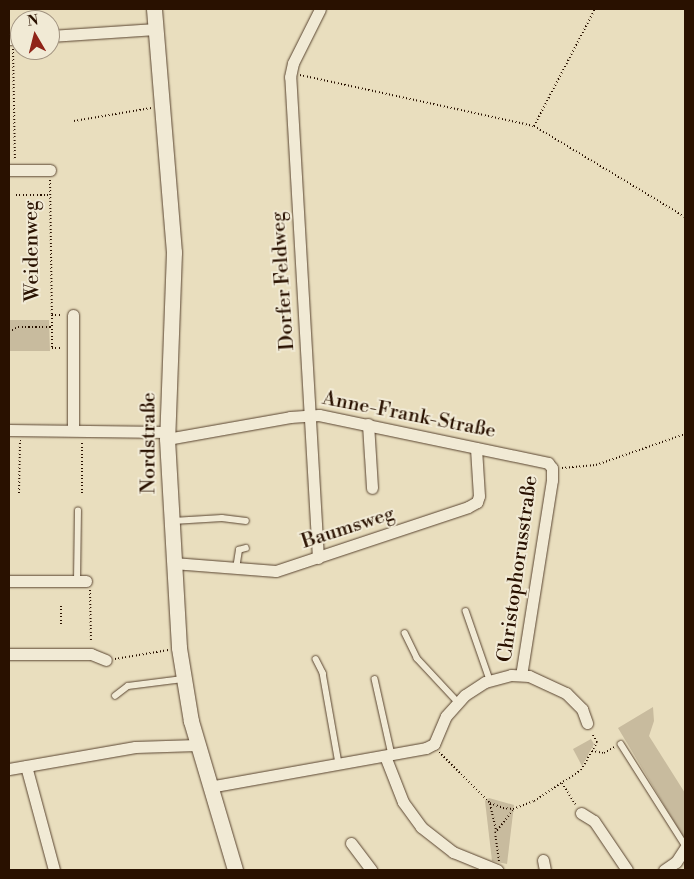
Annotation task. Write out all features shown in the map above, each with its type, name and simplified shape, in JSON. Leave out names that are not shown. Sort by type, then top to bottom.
[{"type":"street","name":"Nordstraße","points":[[154,9],[174,252],[167,436],[170,521],[179,648],[182,679],[197,745],[235,870]]},
{"type":"street","name":"Dorfer Feldweg","points":[[318,558],[290,73],[294,60],[320,9]]},
{"type":"street","points":[[60,35],[156,29]]},
{"type":"street","points":[[12,170],[50,170]]},
{"type":"street","points":[[73,315],[77,430]]},
{"type":"street","name":"Anne-Frank-Straße","points":[[14,430],[77,430],[167,436],[311,414],[368,424],[543,461],[552,468]]},
{"type":"street","points":[[368,424],[372,488]]},
{"type":"street","name":"Baumsweg","points":[[173,564],[236,570],[276,571],[476,503],[480,491],[476,448]]},
{"type":"street","name":"Christophorusstraße","points":[[521,675],[552,468]]},
{"type":"street","points":[[9,581],[82,581]]},
{"type":"street","points":[[9,654],[91,654],[106,660]]},
{"type":"street","points":[[209,787],[426,748],[432,745],[446,716],[457,701],[472,689],[490,680],[521,675],[545,682],[569,695],[582,709],[587,723]]},
{"type":"street","points":[[9,769],[135,747],[197,745]]},
{"type":"street","points":[[388,755],[403,802],[421,827],[453,852],[498,867]]},
{"type":"street","points":[[26,766],[54,870]]},
{"type":"street","points":[[581,813],[594,821],[627,870]]},
{"type":"street","points":[[351,843],[371,870]]},
{"type":"street","points":[[664,870],[676,862],[685,847]]},
{"type":"lane","points":[[78,511],[82,581]]},
{"type":"lane","points":[[170,521],[222,518],[246,521]]},
{"type":"lane","points":[[236,570],[238,552],[246,548]]},
{"type":"lane","points":[[466,611],[490,680]]},
{"type":"lane","points":[[405,633],[417,658],[457,701]]},
{"type":"lane","points":[[316,660],[323,673],[339,764]]},
{"type":"lane","points":[[115,696],[128,686],[182,679]]},
{"type":"lane","points":[[375,679],[388,755]]},
{"type":"lane","points":[[621,744],[685,847]]},
{"type":"path","points":[[534,126],[595,9]]},
{"type":"path","points":[[12,170],[14,60]]},
{"type":"path","points":[[290,73],[534,126],[685,217]]},
{"type":"path","points":[[74,121],[162,106]]},
{"type":"path","name":"Weidenweg","points":[[50,170],[52,315],[73,315]]},
{"type":"path","points":[[9,195],[50,195]]},
{"type":"path","points":[[52,315],[52,348],[73,349]]},
{"type":"path","points":[[9,332],[18,327],[52,327]]},
{"type":"path","points":[[14,430],[20,493]]},
{"type":"path","points":[[77,430],[82,493]]},
{"type":"path","points":[[552,468],[596,465],[685,434]]},
{"type":"path","points":[[82,581],[90,588],[91,654]]},
{"type":"path","points":[[61,605],[61,624]]},
{"type":"path","points":[[106,660],[179,648]]},
{"type":"path","points":[[432,745],[490,803],[503,808],[513,809],[530,804],[581,770],[596,742]]},
{"type":"path","points":[[592,751],[604,753],[621,744]]},
{"type":"path","points":[[562,783],[581,813]]},
{"type":"path","points":[[490,803],[496,831]]},
{"type":"path","points":[[498,867],[500,854],[494,839],[496,831],[513,809]]},
{"type":"shaded area","points":[[9,320],[49,320],[50,351],[9,351]]},
{"type":"shaded area","points":[[653,707],[654,721],[649,736],[685,793],[685,840],[618,728]]},
{"type":"shaded area","points":[[591,739],[594,744],[582,766],[573,749]]},
{"type":"shaded area","points":[[489,798],[514,805],[507,864],[492,861],[485,801]]}]
